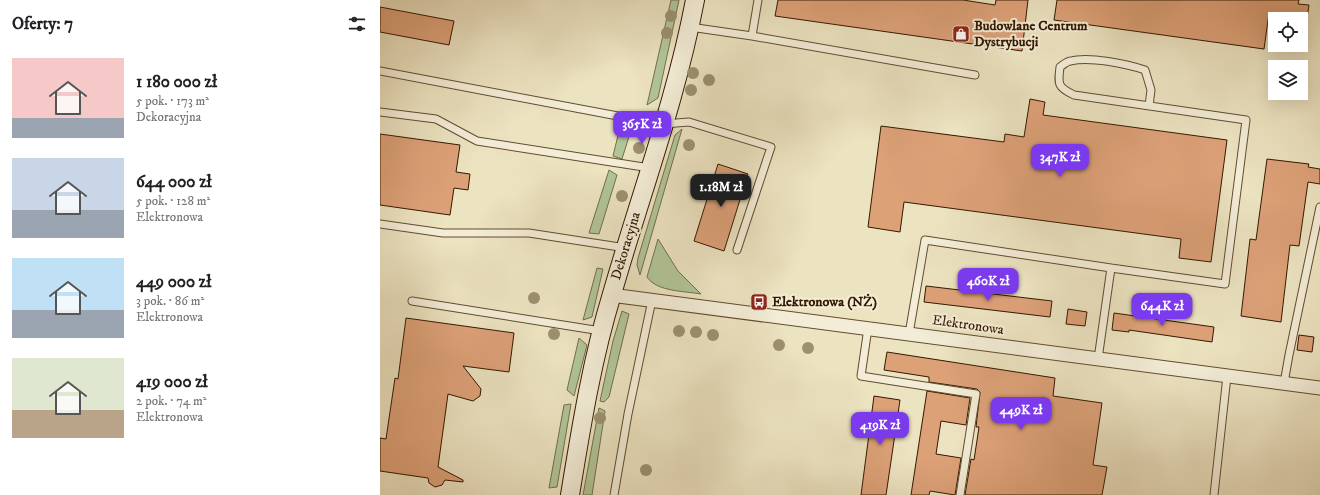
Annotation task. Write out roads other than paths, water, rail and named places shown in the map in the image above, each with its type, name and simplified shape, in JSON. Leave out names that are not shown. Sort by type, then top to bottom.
[{"type":"street","name":"Dekoracyjna","points":[[570,495],[582,422],[611,295],[664,124],[690,27],[695,0]]},
{"type":"street","name":"Elektronowa","points":[[611,295],[1320,388]]},
{"type":"lane","points":[[752,36],[758,0]]},
{"type":"lane","points":[[690,27],[752,36],[975,74]]},
{"type":"lane","points":[[909,334],[925,240],[1225,284],[1246,120],[1149,106],[1074,95],[1063,90],[1058,82],[1060,66],[1070,60],[1103,61],[1131,65],[1145,70],[1150,90],[1149,106]]},
{"type":"lane","points":[[380,70],[664,124],[689,122],[771,147],[737,250]]},
{"type":"lane","points":[[380,112],[436,119],[477,141],[651,168]]},
{"type":"lane","points":[[1284,383],[1288,355],[1320,207]]},
{"type":"lane","points":[[380,224],[443,233],[529,233],[626,248]]},
{"type":"lane","points":[[1098,359],[1111,268]]},
{"type":"lane","points":[[614,495],[628,414],[652,300]]},
{"type":"lane","points":[[412,301],[603,331]]},
{"type":"lane","points":[[868,328],[861,376],[976,394],[960,495]]},
{"type":"lane","points":[[1214,495],[1227,376]]},
{"type":"place","name":"Budowlane Centrum Dystrybucji","points":[[961,34]]},
{"type":"place","name":"Elektronowa (NŻ)","points":[[759,302]]}]
